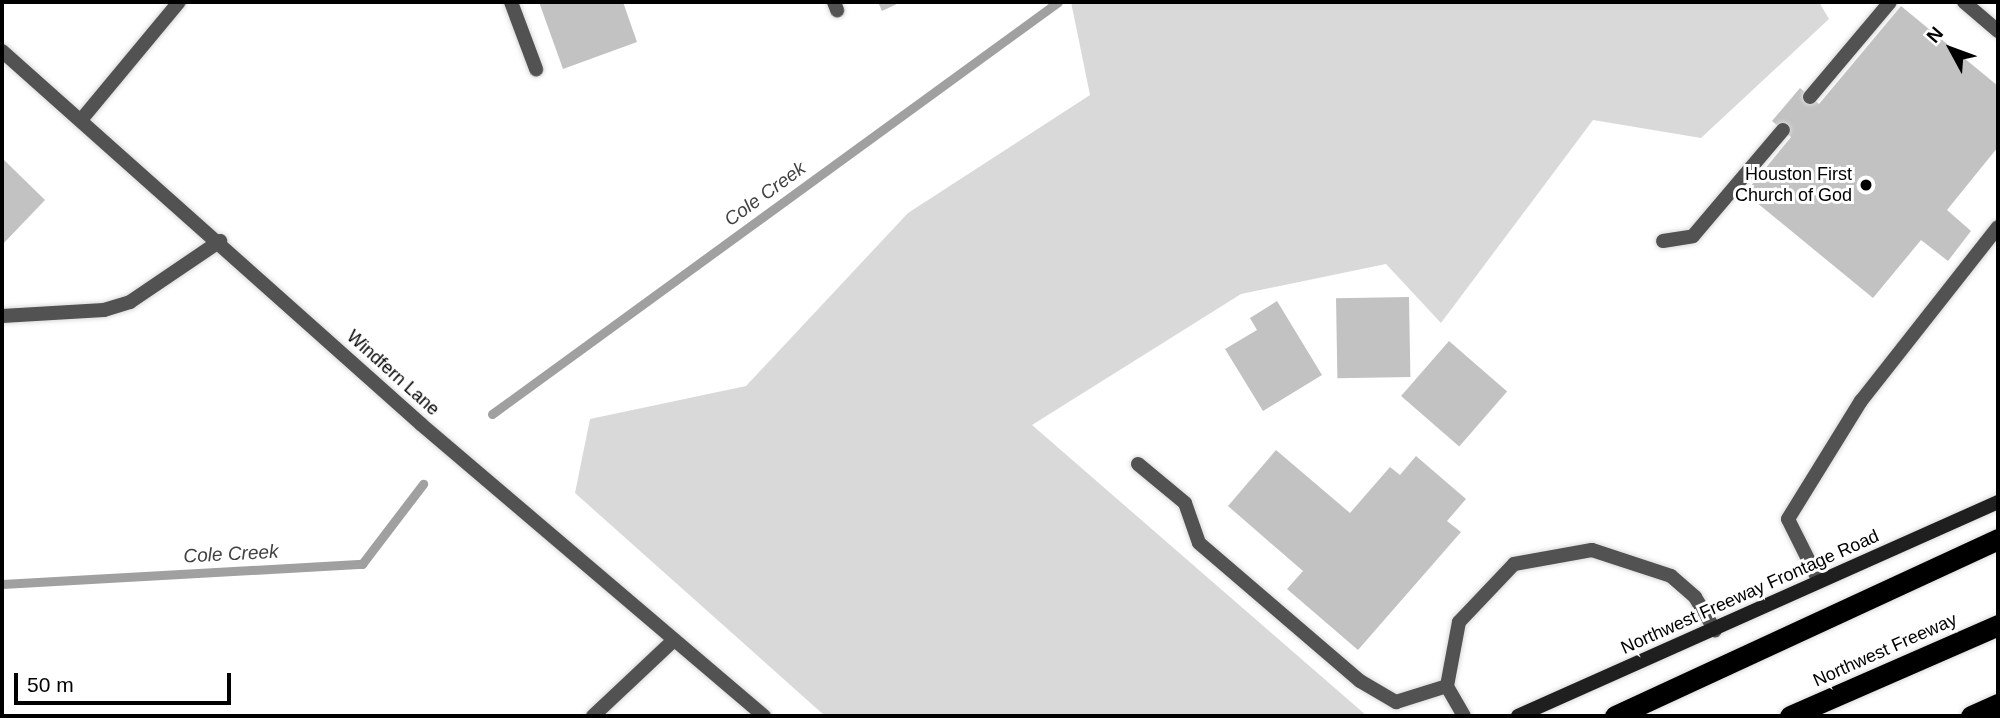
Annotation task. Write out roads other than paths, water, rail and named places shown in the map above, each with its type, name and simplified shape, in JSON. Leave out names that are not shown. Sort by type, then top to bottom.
[{"type":"highway","points":[[1615,716],[1998,540]]},
{"type":"highway","name":"Northwest Freeway","points":[[1790,716],[1998,625]]},
{"type":"highway","points":[[1971,716],[1998,704]]},
{"type":"main road","name":"Northwest Freeway Frontage Road","points":[[1518,716],[1715,631],[1819,581],[1998,502]]},
{"type":"street","points":[[81,120],[179,2]]},
{"type":"street","points":[[511,2],[536,69]]},
{"type":"street","points":[[1810,97],[1890,2]]},
{"type":"street","points":[[1964,2],[1998,31]]},
{"type":"street","name":"Windfern Lane","points":[[2,51],[673,641],[764,716]]},
{"type":"street","points":[[1663,241],[1693,236],[1783,130]]},
{"type":"street","points":[[1819,581],[1788,519],[1861,401],[1998,226]]},
{"type":"street","points":[[2,316],[104,310],[130,302],[220,241]]},
{"type":"street","points":[[1138,464],[1185,503],[1199,543],[1360,681],[1396,702],[1447,686]]},
{"type":"street","points":[[1464,716],[1447,686],[1460,622],[1514,564],[1592,550],[1671,576],[1695,597],[1715,631]]},
{"type":"street","points":[[593,716],[673,641]]},
{"type":"waterway","name":"Cole Creek","points":[[492,414],[1058,2]]},
{"type":"waterway","name":"Cole Creek","points":[[2,584],[362,564],[423,484]]},
{"type":"place","name":"Houston First Church of God","points":[[1866,185]]}]
